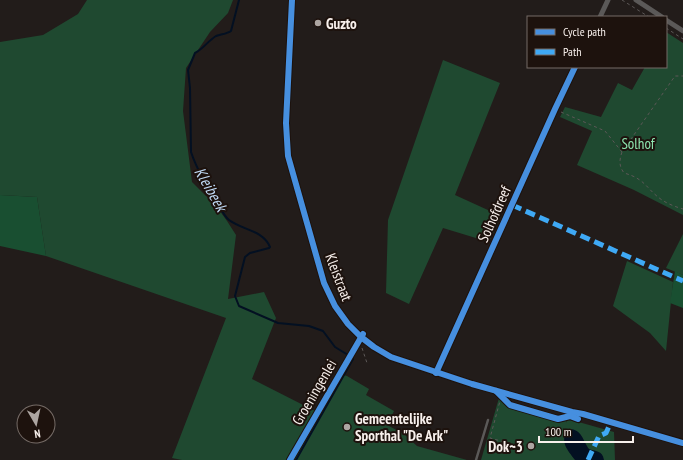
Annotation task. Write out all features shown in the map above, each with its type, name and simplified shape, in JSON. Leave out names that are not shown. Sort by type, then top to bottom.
[{"type":"street","name":"Kleistraat","points":[[292,0],[286,123],[288,156],[329,295],[342,318],[360,340],[391,357],[436,373],[683,443]]},
{"type":"street","points":[[600,16],[608,0]]},
{"type":"street","points":[[636,0],[660,16]]},
{"type":"street","points":[[667,21],[683,31]]},
{"type":"street","name":"Solhofdreef","points":[[436,373],[575,68]]},
{"type":"street","name":"Groeningenlei","points":[[290,460],[360,340]]},
{"type":"lane","points":[[476,460],[488,420]]},
{"type":"path","points":[[622,0],[647,16]]},
{"type":"path","points":[[667,29],[683,39]]},
{"type":"path","points":[[683,76],[675,76],[622,152],[619,160],[620,168],[624,173],[632,175],[642,181],[663,201],[683,209]]},
{"type":"path","points":[[555,109],[604,131],[622,152]]},
{"type":"path","points":[[360,340],[366,364]]},
{"type":"path","points":[[496,391],[505,400],[500,401],[490,438],[515,445]]},
{"type":"green space","points":[[87,0],[233,0],[228,13],[210,32],[186,68],[183,111],[192,182],[217,207],[236,235],[228,299],[264,292],[276,318],[252,379],[317,412],[340,374],[347,376],[369,389],[366,395],[394,411],[387,425],[404,434],[417,446],[467,460],[182,460],[172,458],[226,318],[46,256],[37,197],[0,195],[0,42],[43,35],[78,14]]},
{"type":"green space","name":"Solhof","points":[[667,33],[683,43],[683,215],[634,190],[577,165],[592,131],[560,117],[565,107],[601,117],[618,83],[632,90],[644,68],[667,68]]},
{"type":"green space","points":[[443,60],[500,83],[455,195],[501,216],[489,242],[443,228],[409,304],[386,293],[388,220]]},
{"type":"green space","points":[[0,195],[37,197],[46,256],[0,246]]},
{"type":"green space","points":[[683,234],[683,275],[666,268]]},
{"type":"green space","points":[[627,261],[673,282],[666,351],[650,333],[613,306]]},
{"type":"green space","points":[[675,271],[683,275],[683,308],[670,303]]},
{"type":"green space","points":[[499,398],[567,419],[566,423],[568,419],[614,432],[615,460],[481,460]]},
{"type":"water","points":[[569,429],[577,431],[582,436],[589,449],[602,454],[604,460],[575,460],[567,449],[564,439],[566,430]]},
{"type":"waterway","name":"Kleibeek","points":[[239,0],[231,31],[216,36],[195,53],[188,70],[190,88],[191,152],[196,165],[227,218],[262,237],[267,241],[270,247],[250,253],[245,257],[235,296],[239,306],[278,323],[309,326],[323,331],[335,347],[348,355]]},
{"type":"waterway","name":"Kleibeek","points":[[296,460],[353,359],[352,357]]},
{"type":"marked path","points":[[512,205],[683,281]]},
{"type":"marked path","points":[[588,460],[599,436],[606,433],[611,422]]},
{"type":"cycle path","points":[[292,0],[286,123],[288,156],[324,283],[335,306],[348,324],[374,347],[391,357],[472,384],[683,443]]},
{"type":"cycle path","points":[[436,373],[575,68]]},
{"type":"cycle path","points":[[290,460],[363,334]]},
{"type":"cycle path","points":[[496,391],[510,405],[558,419],[570,416],[578,419]]},
{"type":"place","name":"Guzto","points":[[318,23]]},
{"type":"place","name":"Gemeentelijke Sporthal \"De Ark\"","points":[[347,427]]},
{"type":"place","name":"Dok~3","points":[[531,446]]}]
